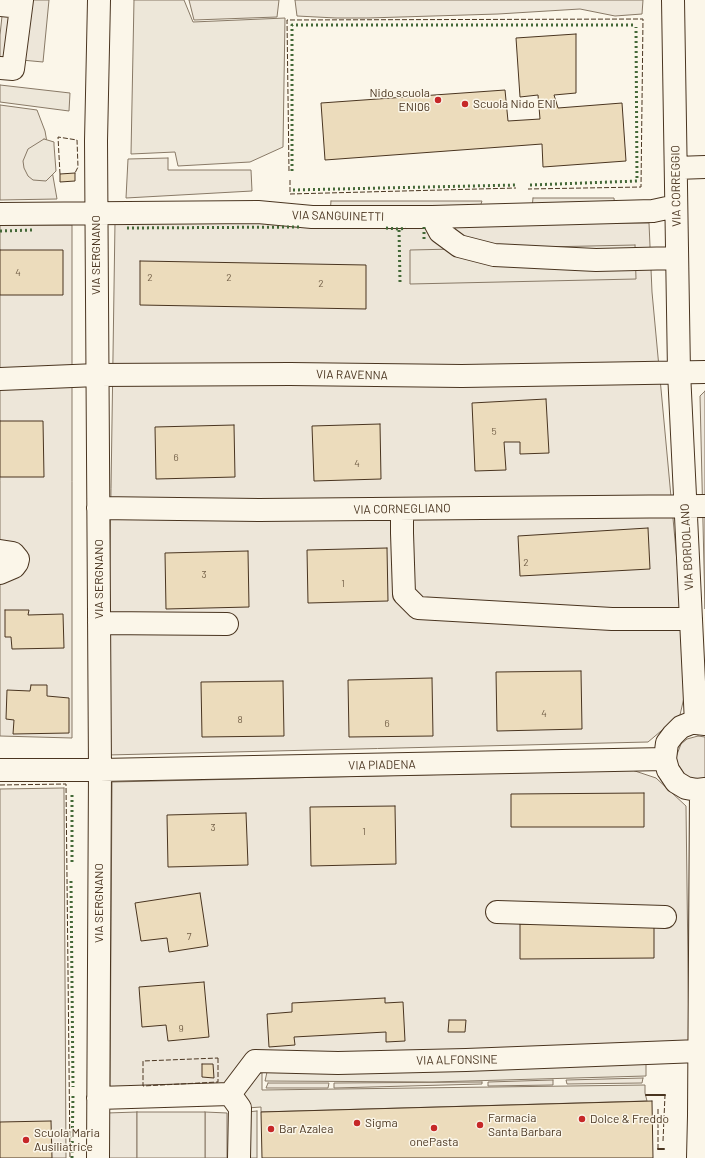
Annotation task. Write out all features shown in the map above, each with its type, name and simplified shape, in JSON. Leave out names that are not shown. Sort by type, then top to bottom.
[{"type":"street","name":"VIA SERGNANO","points":[[98,1158],[100,770],[96,213],[99,0]]},
{"type":"street","name":"VIA CORREGGIO","points":[[673,0],[678,372]]},
{"type":"street","points":[[0,68],[13,70],[14,4]]},
{"type":"street","points":[[676,168],[705,167]]},
{"type":"street","name":"VIA SANGUINETTI","points":[[0,214],[258,212],[312,217],[432,217],[653,211],[676,206]]},
{"type":"street","points":[[432,217],[440,232],[459,246],[494,256],[596,260],[677,258]]},
{"type":"street","name":"VIA BORDOLANO","points":[[678,372],[695,506],[691,619],[699,653],[701,723]]},
{"type":"street","name":"VIA RAVENNA","points":[[0,379],[97,375],[290,374],[462,376],[705,372]]},
{"type":"street","name":"VIA CORNEGLIANO","points":[[98,508],[259,510],[695,506]]},
{"type":"street","points":[[402,509],[404,594],[418,608],[612,619],[691,619]]},
{"type":"street","points":[[0,552],[13,553],[18,559],[14,567],[0,573]]},
{"type":"street","points":[[99,623],[227,624]]},
{"type":"street","points":[[698,1158],[703,789],[686,788],[676,782],[668,770],[665,759],[667,743],[673,735],[682,727],[691,723],[701,723]]},
{"type":"street","name":"VIA PIADENA","points":[[0,770],[100,770],[665,759]]},
{"type":"street","points":[[497,912],[665,917]]},
{"type":"street","name":"VIA ALFONSINE","points":[[230,1094],[255,1061],[338,1063],[466,1060],[700,1051]]},
{"type":"street","points":[[98,1098],[230,1094],[240,1108],[239,1158]]},
{"type":"shaded area","points":[[0,0],[49,0],[43,62],[0,58],[2,16]]},
{"type":"shaded area","points":[[134,0],[184,0],[193,22],[285,18],[283,147],[250,162],[178,166],[175,152],[131,154]]},
{"type":"shaded area","points":[[189,0],[279,0],[277,17],[194,20]]},
{"type":"shaded area","points":[[295,0],[643,0],[642,14],[615,16],[580,9],[498,14],[336,18],[297,16]]},
{"type":"shaded area","points":[[0,85],[70,93],[69,111],[0,102]]},
{"type":"shaded area","points":[[0,105],[37,110],[45,131],[57,199],[0,200]]},
{"type":"shaded area","points":[[44,139],[54,142],[56,171],[46,181],[33,180],[28,176],[24,168],[23,161],[28,149]]},
{"type":"shaded area","points":[[168,158],[168,170],[251,170],[252,191],[126,198],[128,159]]},
{"type":"shaded area","points":[[533,198],[614,198],[615,208],[532,208]]},
{"type":"shaded area","points":[[331,201],[482,201],[479,210],[330,214]]},
{"type":"shaded area","points":[[115,222],[649,223],[652,292],[688,680],[680,715],[648,742],[107,755]]},
{"type":"shaded area","points":[[0,225],[72,225],[72,738],[0,736]]},
{"type":"shaded area","points":[[635,245],[636,279],[410,284],[410,250]]},
{"type":"shaded area","points":[[705,391],[705,609],[700,396]]},
{"type":"shaded area","points":[[698,736],[705,737],[705,779],[691,779],[683,775],[677,763],[676,757],[681,744],[687,739]]},
{"type":"shaded area","points":[[632,770],[656,778],[686,806],[689,1044],[256,1058],[234,1087],[110,1089],[112,782]]},
{"type":"shaded area","points":[[64,788],[66,1158],[0,1158],[0,789]]},
{"type":"shaded area","points":[[646,1064],[646,1076],[432,1082],[265,1081],[267,1072]]},
{"type":"shaded area","points":[[262,1073],[262,1090],[645,1085],[647,1101],[261,1112],[261,1107],[247,1108],[241,1096],[246,1077]]},
{"type":"shaded area","points":[[643,1078],[642,1083],[567,1084],[566,1080]]},
{"type":"shaded area","points":[[553,1080],[553,1085],[488,1086],[488,1082]]},
{"type":"shaded area","points":[[482,1082],[482,1084],[334,1088],[334,1083]]},
{"type":"shaded area","points":[[268,1083],[329,1083],[328,1088],[266,1088]]},
{"type":"shaded area","points":[[257,1111],[257,1158],[247,1158],[247,1112]]},
{"type":"shaded area","points":[[137,1112],[137,1158],[107,1158],[107,1113]]},
{"type":"shaded area","points":[[137,1112],[205,1112],[205,1158],[137,1158]]},
{"type":"shaded area","points":[[205,1112],[227,1113],[227,1158],[205,1158]]},
{"type":"building","name":"Nido scuola ENI06","points":[[576,34],[576,93],[554,95],[558,108],[622,103],[626,161],[543,167],[542,144],[325,160],[321,103],[505,90],[508,121],[540,119],[538,95],[520,97],[516,38]]},
{"type":"building","points":[[75,173],[75,181],[60,182],[60,174]]},
{"type":"building","points":[[0,250],[63,250],[63,295],[0,295]]},
{"type":"building","points":[[140,261],[366,265],[366,309],[140,305]]},
{"type":"building","points":[[546,399],[549,453],[520,454],[520,442],[504,442],[506,470],[475,471],[472,403]]},
{"type":"building","points":[[0,421],[43,421],[44,477],[0,477]]},
{"type":"building","points":[[380,424],[381,479],[314,481],[312,426]]},
{"type":"building","points":[[234,425],[235,477],[156,479],[155,427]]},
{"type":"building","points":[[648,528],[650,569],[520,576],[518,536]]},
{"type":"building","points":[[387,548],[388,601],[308,603],[307,550]]},
{"type":"building","points":[[248,551],[249,607],[166,609],[165,553]]},
{"type":"building","points":[[5,610],[29,610],[28,615],[63,614],[64,648],[12,649],[11,637],[5,637]]},
{"type":"building","points":[[581,671],[582,729],[497,731],[496,672]]},
{"type":"building","points":[[432,678],[433,736],[349,737],[348,680]]},
{"type":"building","points":[[283,681],[284,736],[202,737],[201,682]]},
{"type":"building","points":[[31,685],[47,685],[47,696],[69,698],[69,733],[13,734],[14,720],[6,719],[7,690],[30,691]]},
{"type":"building","points":[[644,793],[644,827],[511,827],[511,794]]},
{"type":"building","points":[[395,806],[396,864],[311,866],[310,807]]},
{"type":"building","points":[[246,813],[248,865],[168,867],[167,815]]},
{"type":"building","points":[[200,893],[208,946],[169,952],[167,938],[141,941],[135,903]]},
{"type":"building","points":[[520,924],[654,924],[654,958],[520,959]]},
{"type":"building","points":[[204,982],[209,1037],[168,1041],[166,1025],[142,1027],[139,987]]},
{"type":"building","points":[[385,998],[385,1003],[403,1002],[405,1041],[386,1042],[386,1032],[294,1037],[295,1045],[269,1047],[267,1014],[292,1012],[292,1003]]},
{"type":"building","points":[[449,1020],[466,1020],[465,1032],[448,1032]]},
{"type":"building","points":[[202,1064],[213,1064],[214,1078],[202,1077]]},
{"type":"building","points":[[652,1101],[653,1158],[262,1158],[261,1112]]},
{"type":"building","name":"Scuola Maria Ausiliatrice","points":[[51,1121],[52,1158],[0,1158],[0,1122]]},
{"type":"hedge","points":[[292,171],[292,25],[636,25]]},
{"type":"hedge","points":[[530,185],[637,181],[636,27]]},
{"type":"hedge","points":[[293,190],[516,185]]},
{"type":"hedge","points":[[127,228],[301,227]]},
{"type":"hedge","points":[[424,227],[424,241]]},
{"type":"hedge","points":[[386,228],[399,229]]},
{"type":"hedge","points":[[400,282],[399,229],[406,228]]},
{"type":"hedge","points":[[0,231],[33,230]]},
{"type":"hedge","points":[[72,795],[72,865]]},
{"type":"hedge","points":[[71,881],[73,1087]]},
{"type":"hedge","points":[[72,1158],[73,1094]]},
{"type":"fence","points":[[289,171],[287,20],[643,19],[641,187],[528,189]]},
{"type":"fence","points":[[60,174],[58,137],[77,140],[78,167],[75,173]]},
{"type":"fence","points":[[290,180],[290,194],[516,188]]},
{"type":"fence","points":[[0,785],[66,784],[70,1158]]},
{"type":"fence","points":[[218,1058],[218,1082],[143,1086],[143,1061],[218,1058]]},
{"type":"fence","points":[[663,1141],[665,1095]]},
{"type":"fence","points":[[658,1107],[658,1149]]},
{"type":"wall","points":[[646,1095],[665,1095]]},
{"type":"wall","points":[[658,1149],[664,1149]]},
{"type":"place","name":"Nido scuola ENI06","points":[[438,100]]},
{"type":"place","name":"Scuola Nido ENI","points":[[465,104]]},
{"type":"place","name":"Dolce & Freddo","points":[[582,1119]]},
{"type":"place","name":"Sigma","points":[[357,1123]]},
{"type":"place","name":"Farmacia Santa Barbara","points":[[480,1125]]},
{"type":"place","name":"onePasta","points":[[434,1128]]},
{"type":"place","name":"Bar Azalea","points":[[271,1129]]},
{"type":"place","name":"Scuola Maria Ausiliatrice","points":[[26,1140]]}]
